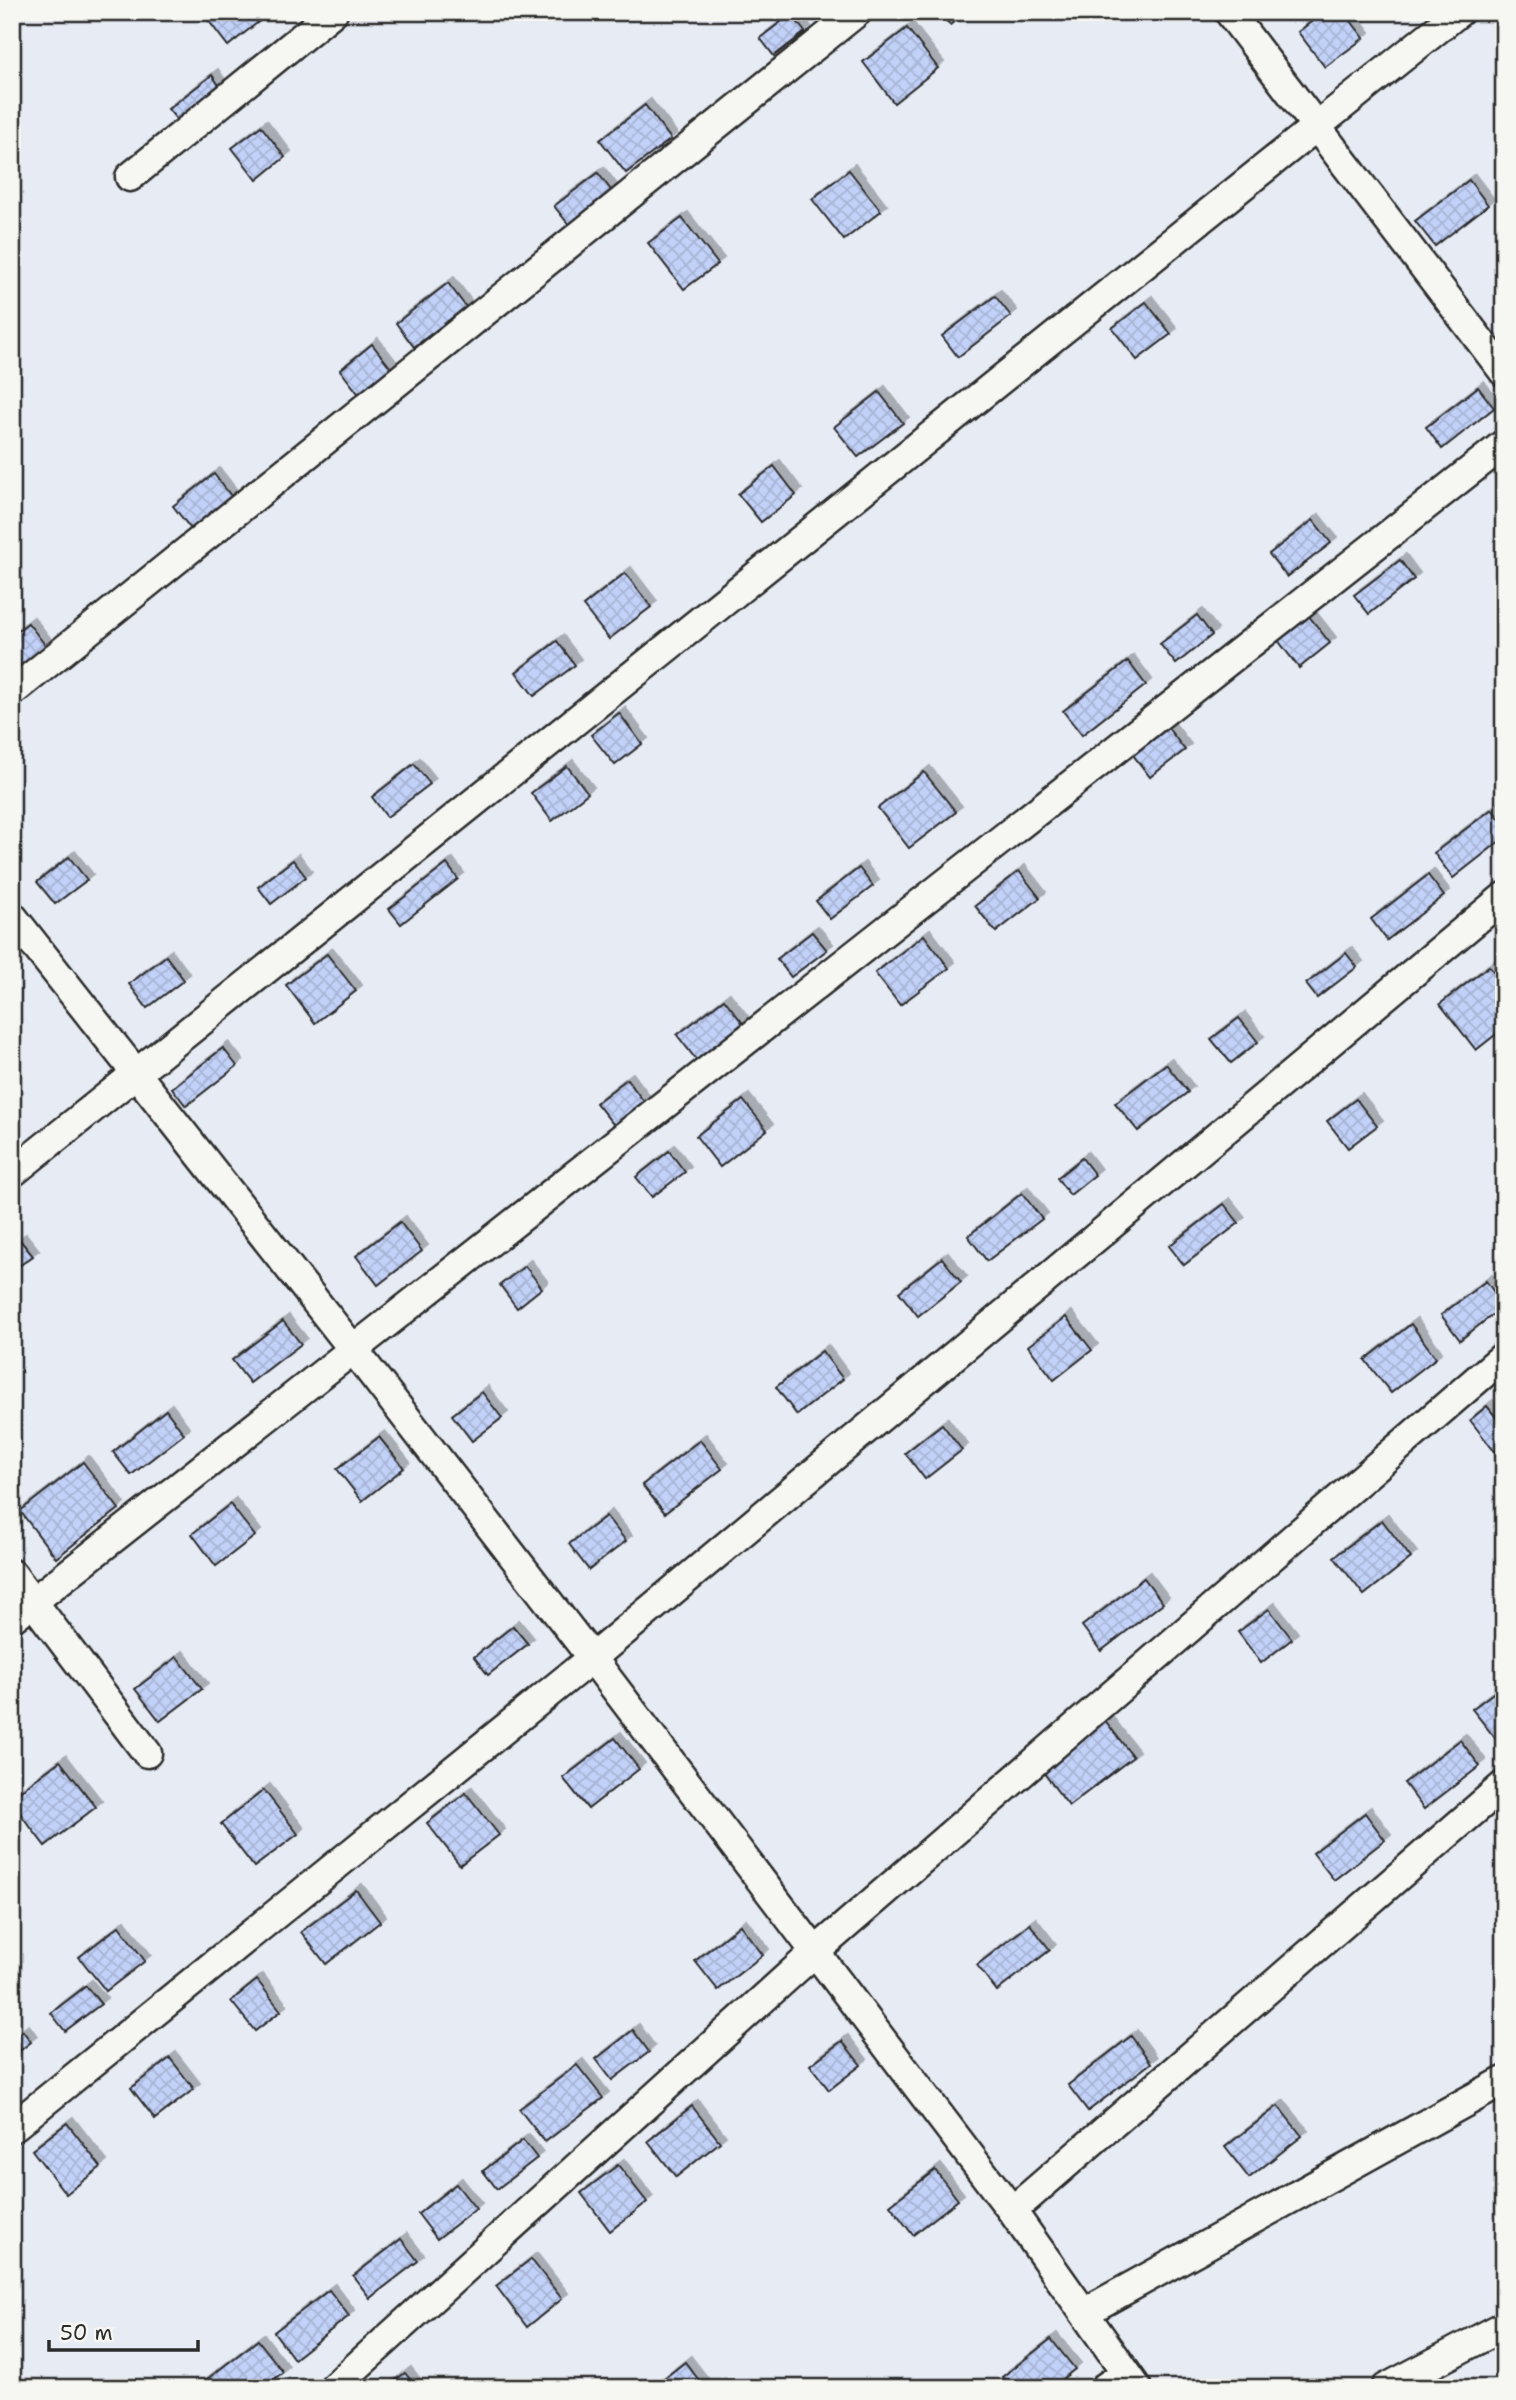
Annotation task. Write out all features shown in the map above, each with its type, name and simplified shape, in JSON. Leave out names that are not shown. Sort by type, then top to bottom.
[{"type":"street","points":[[130,177],[333,12]]},
{"type":"street","points":[[12,692],[857,12]]},
{"type":"street","points":[[1230,12],[1504,372]]},
{"type":"street","points":[[12,1173],[1459,12]]},
{"type":"street","points":[[12,1618],[1504,444]]},
{"type":"street","points":[[12,2128],[592,1658],[1504,897]]},
{"type":"street","points":[[12,916],[353,1349],[816,1951],[1085,2312],[1122,2383]]},
{"type":"street","points":[[333,2388],[816,1951],[1504,1356]]},
{"type":"street","points":[[12,1574],[147,1753]]},
{"type":"street","points":[[1012,2211],[1504,1785]]},
{"type":"street","points":[[1085,2312],[1504,2081]]},
{"type":"street","points":[[1386,2388],[1504,2326]]},
{"type":"path","points":[[12,28],[16,12]]},
{"type":"building","points":[[202,12],[271,12],[228,46]]},
{"type":"building","points":[[940,12],[966,12],[950,25]]},
{"type":"building","points":[[1324,12],[1344,12],[1364,38],[1325,67],[1298,32]]},
{"type":"building","points":[[791,14],[805,32],[774,56],[760,38]]},
{"type":"building","points":[[907,28],[938,68],[894,103],[863,62]]},
{"type":"building","points":[[212,75],[220,87],[177,120],[168,109]]},
{"type":"building","points":[[645,105],[671,139],[626,173],[600,140]]},
{"type":"building","points":[[261,126],[285,157],[257,180],[232,148]]},
{"type":"building","points":[[849,170],[881,211],[844,240],[812,199]]},
{"type":"building","points":[[598,173],[617,198],[574,231],[554,206]]},
{"type":"building","points":[[1469,180],[1488,205],[1435,246],[1415,221]]},
{"type":"building","points":[[682,218],[718,264],[684,289],[648,243]]},
{"type":"building","points":[[448,283],[466,307],[414,347],[396,323]]},
{"type":"building","points":[[995,296],[1011,316],[958,357],[942,336]]},
{"type":"building","points":[[1146,302],[1171,334],[1137,360],[1112,328]]},
{"type":"building","points":[[372,344],[394,372],[361,397],[340,370]]},
{"type":"building","points":[[1478,387],[1494,408],[1442,449],[1426,427]]},
{"type":"building","points":[[879,392],[903,423],[858,457],[834,427]]},
{"type":"building","points":[[774,466],[796,495],[761,522],[738,494]]},
{"type":"building","points":[[214,474],[235,501],[194,533],[173,506]]},
{"type":"building","points":[[1313,520],[1331,543],[1287,577],[1269,554]]},
{"type":"building","points":[[1400,560],[1414,579],[1369,614],[1354,595]]},
{"type":"building","points":[[625,573],[651,607],[609,639],[583,606]]},
{"type":"building","points":[[1305,611],[1330,643],[1299,668],[1274,635]]},
{"type":"building","points":[[1197,615],[1212,635],[1176,664],[1160,644]]},
{"type":"building","points":[[28,623],[49,650],[12,678],[12,635]]},
{"type":"building","points":[[557,641],[575,665],[534,696],[516,672]]},
{"type":"building","points":[[1128,661],[1146,685],[1082,735],[1063,711]]},
{"type":"building","points":[[619,713],[642,744],[615,765],[591,735]]},
{"type":"building","points":[[1168,728],[1185,750],[1150,777],[1133,755]]},
{"type":"building","points":[[414,764],[430,784],[387,817],[372,797]]},
{"type":"building","points":[[567,766],[588,793],[552,821],[531,793]]},
{"type":"building","points":[[924,772],[956,812],[909,848],[878,808]]},
{"type":"building","points":[[1492,809],[1504,825],[1504,838],[1453,878],[1434,853]]},
{"type":"building","points":[[69,857],[87,880],[55,904],[37,882]]},
{"type":"building","points":[[293,860],[306,877],[271,904],[258,887]]},
{"type":"building","points":[[447,864],[458,879],[401,924],[389,909]]},
{"type":"building","points":[[859,868],[873,886],[830,919],[816,901]]},
{"type":"building","points":[[1019,871],[1040,898],[996,932],[975,906]]},
{"type":"building","points":[[1428,875],[1444,896],[1387,940],[1371,919]]},
{"type":"building","points":[[812,932],[827,950],[791,977],[777,959]]},
{"type":"building","points":[[924,935],[949,968],[900,1005],[875,973]]},
{"type":"building","points":[[1346,953],[1357,967],[1317,998],[1306,984]]},
{"type":"building","points":[[327,954],[356,991],[315,1023],[286,985]]},
{"type":"building","points":[[166,956],[184,980],[147,1008],[129,984]]},
{"type":"building","points":[[1489,966],[1504,985],[1504,1028],[1476,1050],[1440,1004]]},
{"type":"building","points":[[724,999],[745,1026],[698,1062],[677,1035]]},
{"type":"building","points":[[1239,1018],[1258,1042],[1231,1063],[1211,1039]]},
{"type":"building","points":[[223,1048],[237,1066],[186,1106],[172,1088]]},
{"type":"building","points":[[1166,1064],[1188,1092],[1138,1131],[1115,1103]]},
{"type":"building","points":[[627,1079],[647,1106],[617,1129],[596,1103]]},
{"type":"building","points":[[1356,1099],[1377,1126],[1348,1148],[1327,1121]]},
{"type":"building","points":[[743,1100],[767,1130],[720,1167],[696,1136]]},
{"type":"building","points":[[669,1151],[685,1172],[652,1197],[636,1177]]},
{"type":"building","points":[[1082,1158],[1095,1175],[1070,1195],[1057,1178]]},
{"type":"building","points":[[1022,1193],[1042,1219],[987,1261],[968,1236]]},
{"type":"building","points":[[1224,1204],[1239,1223],[1184,1265],[1169,1246]]},
{"type":"building","points":[[400,1222],[422,1251],[378,1285],[356,1256]]},
{"type":"building","points":[[20,1240],[33,1256],[12,1271],[12,1246]]},
{"type":"building","points":[[942,1258],[961,1282],[918,1316],[899,1292]]},
{"type":"building","points":[[525,1266],[542,1288],[517,1308],[500,1285]]},
{"type":"building","points":[[1486,1281],[1504,1306],[1460,1340],[1441,1315]]},
{"type":"building","points":[[1066,1317],[1092,1350],[1054,1380],[1028,1346]]},
{"type":"building","points":[[283,1321],[301,1344],[250,1383],[232,1360]]},
{"type":"building","points":[[1411,1324],[1436,1358],[1391,1393],[1365,1360]]},
{"type":"building","points":[[822,1351],[843,1379],[797,1415],[776,1387]]},
{"type":"building","points":[[482,1392],[502,1418],[472,1441],[452,1415]]},
{"type":"building","points":[[1487,1406],[1504,1427],[1504,1445],[1495,1452],[1470,1420]]},
{"type":"building","points":[[166,1410],[184,1434],[131,1475],[113,1452]]},
{"type":"building","points":[[942,1424],[962,1450],[925,1479],[905,1453]]},
{"type":"building","points":[[379,1437],[404,1468],[362,1501],[337,1469]]},
{"type":"building","points":[[700,1440],[722,1469],[665,1513],[642,1485]]},
{"type":"building","points":[[83,1462],[119,1509],[56,1558],[20,1511]]},
{"type":"building","points":[[230,1504],[255,1536],[216,1566],[192,1534]]},
{"type":"building","points":[[606,1516],[626,1541],[589,1570],[569,1544]]},
{"type":"building","points":[[1382,1520],[1411,1558],[1364,1595],[1334,1557]]},
{"type":"building","points":[[1144,1578],[1163,1603],[1101,1651],[1082,1626]]},
{"type":"building","points":[[1269,1609],[1292,1639],[1261,1663],[1238,1632]]},
{"type":"building","points":[[513,1626],[528,1644],[488,1675],[474,1657]]},
{"type":"building","points":[[177,1657],[202,1689],[160,1721],[135,1689]]},
{"type":"building","points":[[1504,1685],[1504,1739],[1499,1743],[1472,1709]]},
{"type":"building","points":[[1104,1719],[1133,1757],[1069,1806],[1040,1768]]},
{"type":"building","points":[[615,1738],[639,1769],[588,1809],[563,1778]]},
{"type":"building","points":[[1460,1740],[1480,1766],[1424,1809],[1404,1783]]},
{"type":"building","points":[[60,1761],[96,1807],[45,1846],[12,1803],[12,1797]]},
{"type":"building","points":[[264,1790],[298,1834],[254,1867],[221,1824]]},
{"type":"building","points":[[466,1793],[499,1835],[460,1865],[427,1823]]},
{"type":"building","points":[[1365,1813],[1385,1840],[1334,1880],[1313,1853]]},
{"type":"building","points":[[356,1890],[380,1922],[326,1964],[301,1932]]},
{"type":"building","points":[[1030,1924],[1050,1950],[997,1991],[977,1965]]},
{"type":"building","points":[[740,1925],[763,1955],[718,1990],[695,1961]]},
{"type":"building","points":[[119,1926],[145,1961],[106,1991],[79,1957]]},
{"type":"building","points":[[257,1980],[281,2011],[255,2031],[231,2001]]},
{"type":"building","points":[[86,1986],[101,2004],[65,2031],[51,2013]]},
{"type":"building","points":[[633,2030],[649,2052],[612,2080],[596,2059]]},
{"type":"building","points":[[23,2031],[31,2042],[12,2057],[12,2039]]},
{"type":"building","points":[[1131,2036],[1151,2063],[1088,2111],[1068,2085]]},
{"type":"building","points":[[842,2041],[861,2065],[829,2090],[810,2065]]},
{"type":"building","points":[[170,2058],[194,2089],[155,2119],[131,2088]]},
{"type":"building","points":[[577,2065],[603,2098],[545,2142],[519,2109]]},
{"type":"building","points":[[692,2106],[720,2142],[676,2177],[648,2141]]},
{"type":"building","points":[[1278,2106],[1302,2136],[1249,2178],[1225,2147]]},
{"type":"building","points":[[67,2123],[101,2167],[66,2194],[32,2150]]},
{"type":"building","points":[[523,2140],[537,2158],[497,2189],[483,2171]]},
{"type":"building","points":[[618,2165],[647,2202],[610,2231],[581,2193]]},
{"type":"building","points":[[935,2170],[958,2200],[913,2235],[890,2205]]},
{"type":"building","points":[[456,2184],[476,2209],[437,2239],[418,2214]]},
{"type":"building","points":[[401,2239],[418,2261],[370,2298],[353,2276]]},
{"type":"building","points":[[531,2259],[562,2299],[527,2327],[496,2286]]},
{"type":"building","points":[[329,2290],[349,2316],[294,2359],[274,2332]]},
{"type":"building","points":[[1051,2339],[1075,2369],[1051,2388],[1011,2388],[1002,2377]]},
{"type":"building","points":[[258,2340],[283,2372],[263,2388],[199,2388],[198,2386]]},
{"type":"building","points":[[685,2362],[705,2388],[652,2388]]},
{"type":"building","points":[[405,2373],[417,2388],[385,2388]]}]
